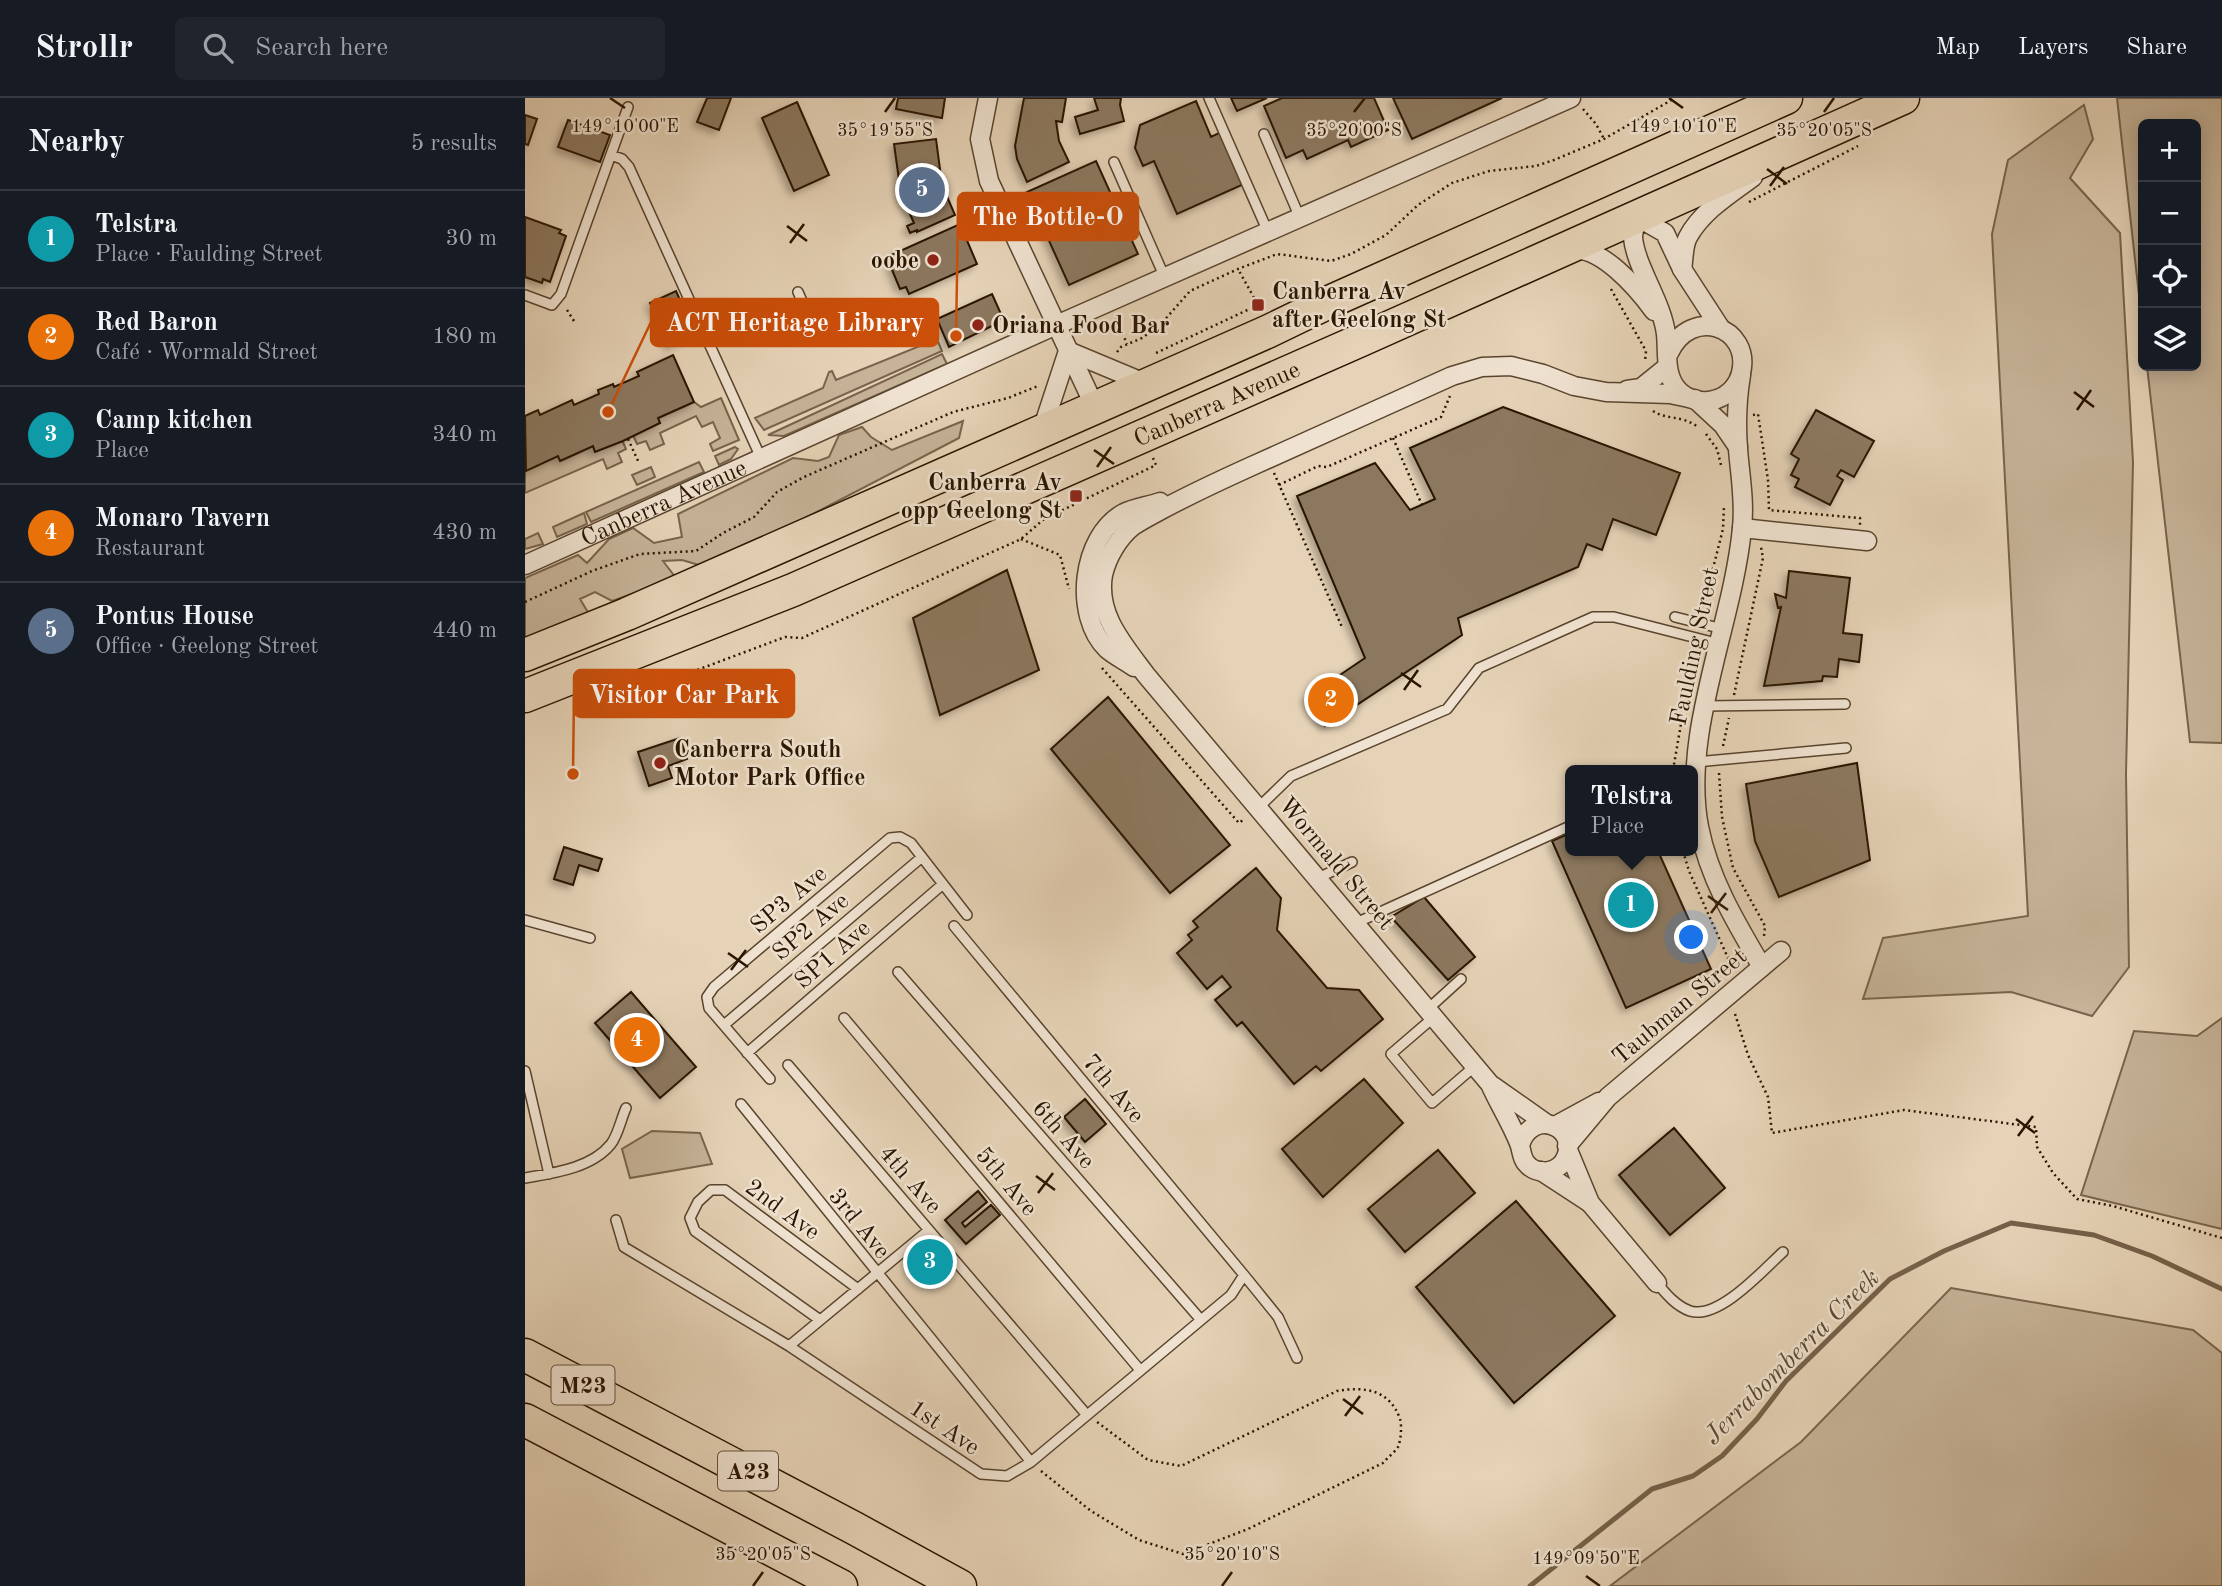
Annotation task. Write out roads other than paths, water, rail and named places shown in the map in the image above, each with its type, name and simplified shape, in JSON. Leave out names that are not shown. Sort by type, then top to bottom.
[{"type":"highway","name":"Canberra Avenue","points":[[531,653],[627,614],[1095,407],[1148,370],[1465,241],[1786,98]]},
{"type":"highway","name":"Canberra Avenue","points":[[525,696],[793,590],[1903,98]]},
{"type":"highway","points":[[1637,217],[1643,186],[1677,147]]},
{"type":"highway","points":[[1465,241],[1587,205],[1606,202],[1624,208],[1637,217]]},
{"type":"highway","points":[[1095,407],[1113,424],[1140,431],[1156,430]]},
{"type":"highway","points":[[1071,467],[1089,449],[1093,440],[1096,431],[1095,407]]},
{"type":"highway","points":[[599,668],[598,649],[627,614]]},
{"type":"highway","points":[[531,653],[581,652],[591,658],[599,668]]},
{"type":"highway","name":"A23","points":[[525,1335],[613,1385],[642,1415],[960,1586]]},
{"type":"highway","name":"M23","points":[[525,1355],[642,1415]]},
{"type":"highway","name":"A23","points":[[525,1420],[841,1586]]},
{"type":"street","points":[[988,98],[980,139],[986,170],[1095,407]]},
{"type":"street","name":"Canberra Avenue","points":[[525,565],[1268,232],[1575,101]]},
{"type":"street","points":[[1682,269],[1688,237],[1703,218],[1720,201],[1795,146]]},
{"type":"street","points":[[1692,399],[1713,400],[1725,395],[1735,386],[1741,374],[1743,360],[1739,347],[1732,337],[1721,329],[1682,269],[1665,233],[1637,217],[1633,237],[1665,325],[1671,379],[1678,390],[1723,425],[1738,447]]},
{"type":"street","points":[[1538,261],[1574,249],[1595,254],[1608,261],[1647,301],[1665,325]]},
{"type":"street","points":[[1668,360],[1674,341],[1683,332],[1696,327],[1721,329]]},
{"type":"street","points":[[1042,430],[1067,351]]},
{"type":"street","name":"Canberra Avenue","points":[[1067,351],[1148,370]]},
{"type":"street","name":"Wormald Street","points":[[1648,388],[1668,360]]},
{"type":"street","name":"Wormald Street","points":[[1591,1203],[1527,1164],[1490,1084],[1146,675],[1109,623],[1102,593],[1103,574],[1120,539],[1133,526],[1195,491],[1452,376],[1482,367],[1511,366],[1574,386],[1606,392],[1648,388],[1692,399]]},
{"type":"street","name":"Faulding Street","points":[[1695,765],[1742,528],[1743,499],[1737,416],[1741,374]]},
{"type":"street","points":[[1742,528],[1863,540]]},
{"type":"street","name":"Faulding Street","points":[[1698,812],[1707,859],[1718,887],[1762,967]]},
{"type":"street","name":"Taubman Street","points":[[1568,1148],[1608,1097],[1729,986],[1762,967],[1781,951]]},
{"type":"street","name":"Wormald Street","points":[[1490,1084],[1566,1138],[1591,1203],[1657,1283]]},
{"type":"street","name":"Taubman Street","points":[[1551,1125],[1608,1097]]},
{"type":"street","points":[[1520,1146],[1527,1131],[1534,1126],[1551,1125]]},
{"type":"street","points":[[1541,1171],[1561,1165],[1568,1148]]},
{"type":"lane","points":[[1209,98],[1268,232]]},
{"type":"lane","points":[[525,295],[552,305],[559,297],[628,107]]},
{"type":"lane","points":[[1264,134],[1300,218]]},
{"type":"lane","points":[[611,155],[622,159],[629,167],[761,458]]},
{"type":"lane","points":[[1114,162],[1165,278]]},
{"type":"lane","points":[[798,292],[815,331]]},
{"type":"lane","points":[[1258,808],[1290,776],[1447,709],[1479,668],[1593,618],[1614,617],[1696,638],[1721,637]]},
{"type":"lane","points":[[1675,617],[1699,623],[1721,637]]},
{"type":"lane","points":[[1706,706],[1845,704]]},
{"type":"lane","points":[[1698,767],[1846,748]]},
{"type":"lane","points":[[1356,923],[1565,828]]},
{"type":"lane","name":"SP3 Ave","points":[[770,1079],[709,1008],[707,997],[715,987],[869,855],[890,838],[900,837],[911,843],[967,915]]},
{"type":"lane","name":"SP2 Ave","points":[[724,1025],[922,857]]},
{"type":"lane","points":[[1318,878],[1352,862]]},
{"type":"lane","name":"SP1 Ave","points":[[747,1053],[943,884]]},
{"type":"lane","points":[[525,910],[527,920],[590,938]]},
{"type":"lane","name":"7th Ave","points":[[954,926],[1278,1317],[1297,1358]]},
{"type":"lane","name":"6th Ave","points":[[898,972],[1201,1320]]},
{"type":"lane","points":[[1461,979],[1391,1054],[1432,1103],[1475,1066]]},
{"type":"lane","name":"5th Ave","points":[[844,1018],[1140,1370]]},
{"type":"lane","name":"4th Ave","points":[[788,1065],[1087,1414]]},
{"type":"lane","points":[[525,1071],[549,1174]]},
{"type":"lane","name":"3rd Ave","points":[[741,1104],[876,1274],[1031,1462]]},
{"type":"lane","points":[[525,1178],[589,1162],[612,1143],[625,1108]]},
{"type":"lane","name":"2nd Ave","points":[[820,1320],[695,1231],[689,1218],[698,1202],[711,1190],[725,1190],[858,1289]]},
{"type":"lane","name":"1st Ave","points":[[617,1220],[624,1247],[789,1346],[981,1474],[1007,1476],[1031,1462],[1231,1295],[1244,1275]]},
{"type":"lane","points":[[789,1346],[929,1230]]},
{"type":"lane","points":[[1657,1283],[1669,1298],[1688,1310],[1698,1312],[1714,1309],[1730,1300],[1783,1252]]},
{"type":"waterway","name":"Jerrabomberra Creek","points":[[1530,1586],[1652,1489],[1693,1476],[1722,1456],[1757,1419],[1786,1381],[1890,1279],[1944,1251],[2011,1223],[2094,1235],[2152,1256],[2222,1289]]},
{"type":"place","name":"Pontus House","points":[[922,190]]},
{"type":"place","name":"oobe","points":[[933,260]]},
{"type":"place","name":"Canberra Av after Geelong St","points":[[1258,305]]},
{"type":"place","name":"Oriana Food Bar","points":[[978,325]]},
{"type":"place","name":"The Bottle-O","points":[[956,336]]},
{"type":"place","name":"ACT Heritage Library","points":[[608,412]]},
{"type":"place","name":"Canberra Av opp Geelong St","points":[[1076,496]]},
{"type":"place","name":"Red Baron","points":[[1331,700]]},
{"type":"place","name":"Canberra South Motor Park Office","points":[[660,763]]},
{"type":"place","name":"Visitor Car Park","points":[[573,774]]},
{"type":"place","name":"Telstra","points":[[1631,905]]},
{"type":"place","name":"Monaro Tavern","points":[[637,1040]]},
{"type":"place","name":"Camp kitchen","points":[[930,1262]]}]
